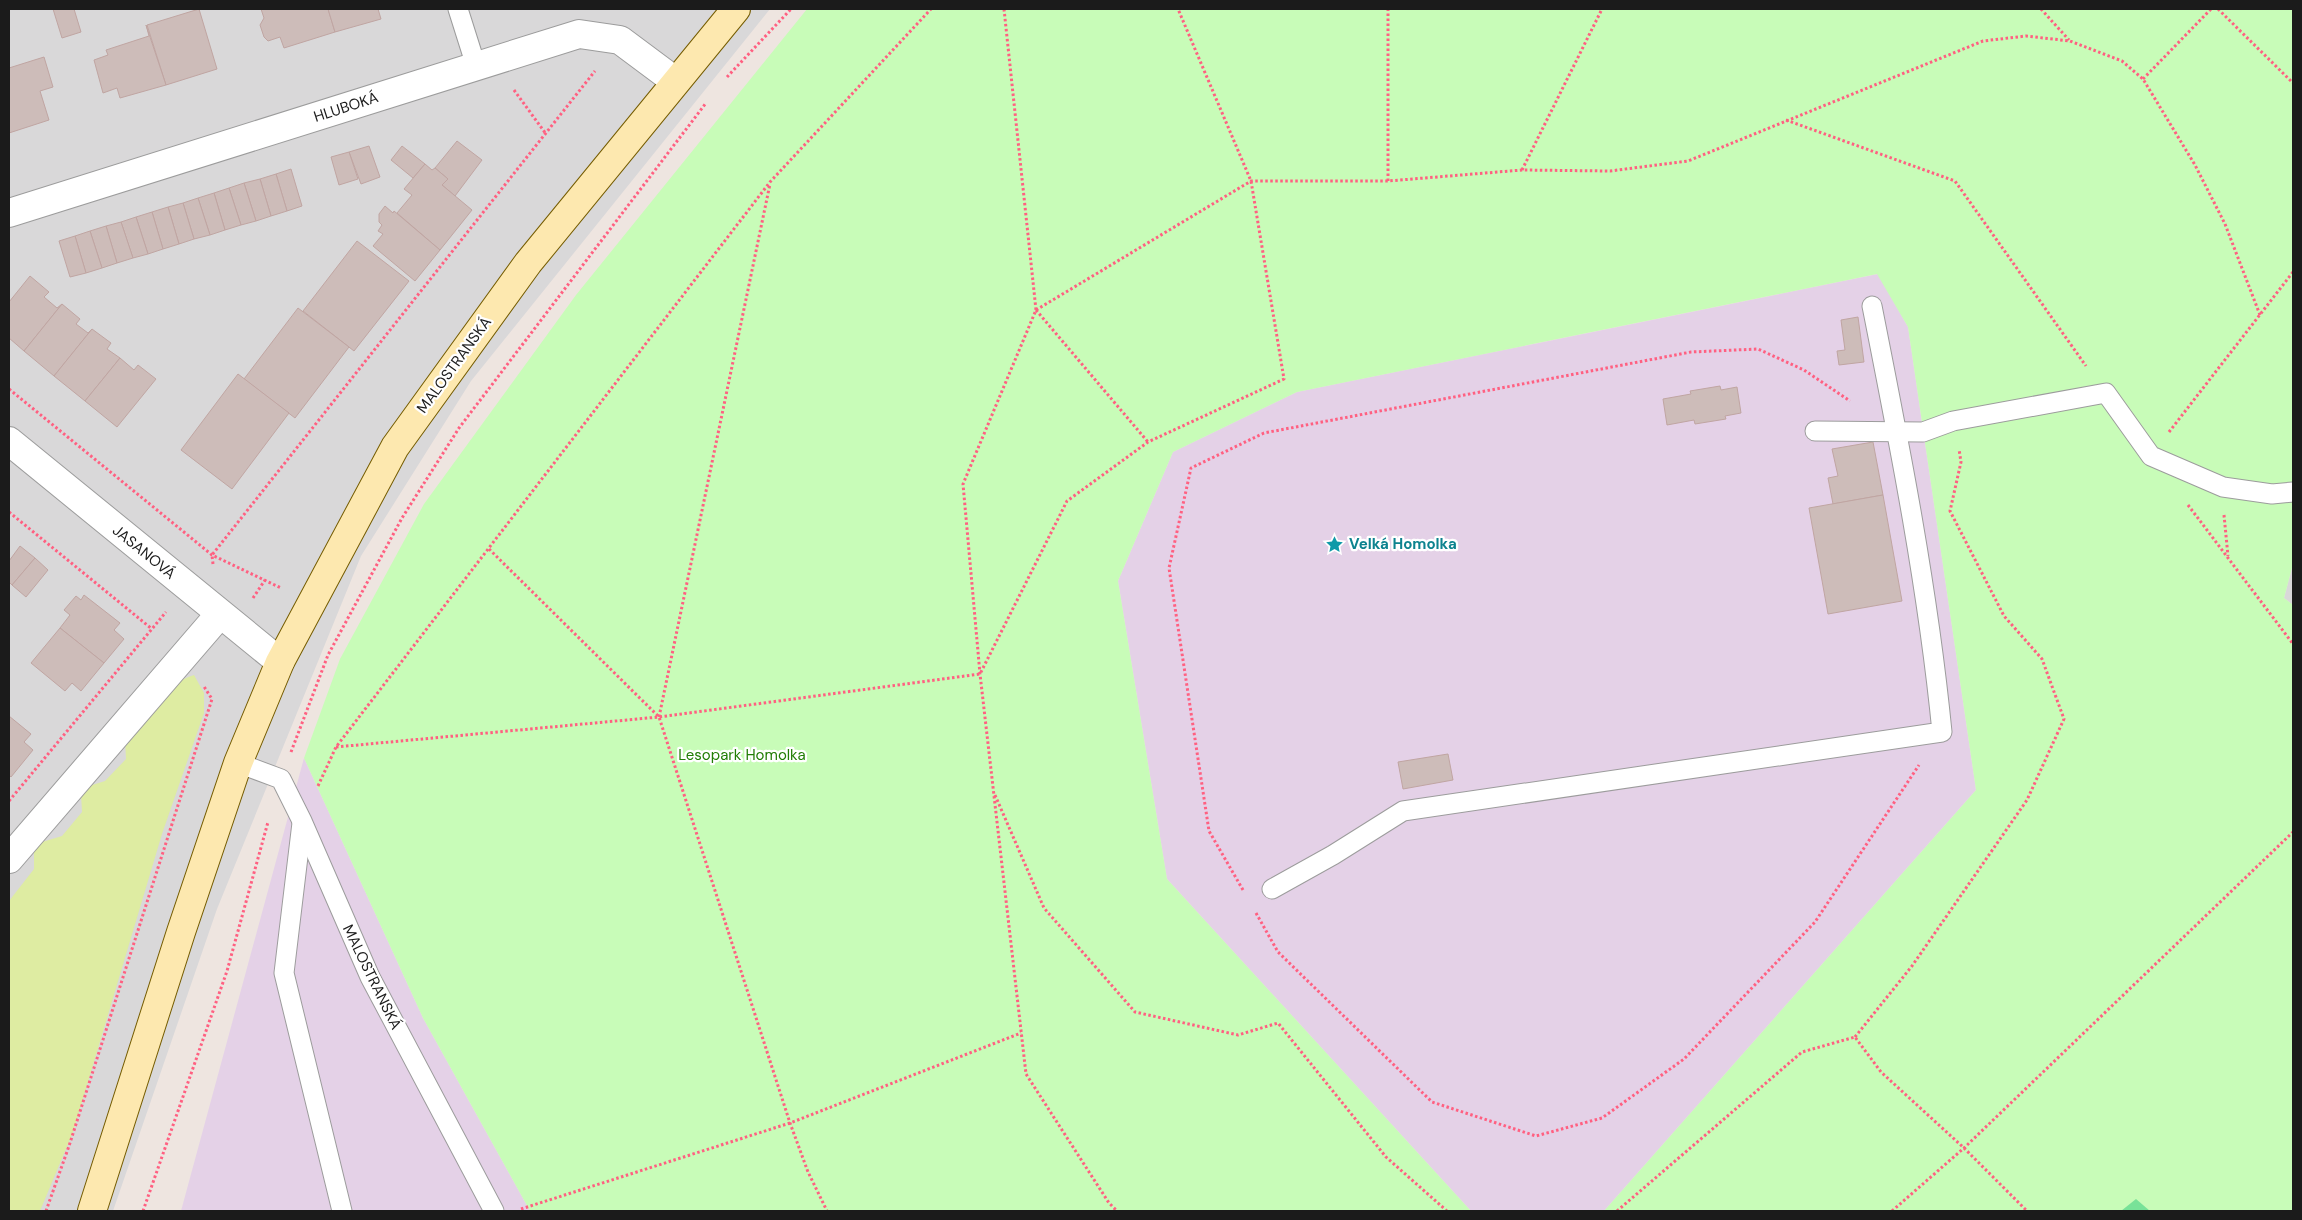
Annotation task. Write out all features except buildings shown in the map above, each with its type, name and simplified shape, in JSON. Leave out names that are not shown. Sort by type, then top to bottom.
[{"type":"main road","name":"MALOSTRANSKÁ","points":[[92,1211],[181,932],[238,763],[280,662],[394,447],[528,263],[675,81],[736,9]]},
{"type":"street","name":"HLUBOKÁ","points":[[9,214],[579,34],[620,40],[675,81]]},
{"type":"street","name":"JASANOVÁ","points":[[9,441],[280,662]]},
{"type":"street","points":[[9,859],[220,614]]},
{"type":"lane","points":[[458,9],[476,66]]},
{"type":"lane","points":[[1272,889],[1333,855],[1403,811],[1942,732],[1934,651],[1897,432],[1872,306]]},
{"type":"lane","points":[[1815,431],[1923,432],[1953,421],[2106,393],[2151,456],[2225,487],[2272,494],[2293,492]]},
{"type":"lane","points":[[238,763],[281,779]]},
{"type":"lane","name":"MALOSTRANSKÁ","points":[[281,779],[302,821],[370,977],[494,1211]]},
{"type":"lane","points":[[302,821],[284,974],[342,1211]]},
{"type":"path","points":[[725,79],[792,9]]},
{"type":"path","points":[[302,821],[336,747],[490,549],[770,182],[931,9]]},
{"type":"path","points":[[1004,9],[1036,310],[963,484],[980,674],[1026,1074],[1108,1203],[1117,1211]]},
{"type":"path","points":[[980,674],[1067,501],[1148,442],[1284,379],[1251,181],[1178,9]]},
{"type":"path","points":[[1388,9],[1388,181]]},
{"type":"path","points":[[1522,170],[1602,9]]},
{"type":"path","points":[[2041,9],[2070,41]]},
{"type":"path","points":[[2143,79],[2211,9]]},
{"type":"path","points":[[2218,9],[2293,83]]},
{"type":"path","points":[[1036,310],[1251,181],[1388,181],[1522,170],[1610,171],[1688,161],[1983,41],[2026,36],[2070,41],[2122,61],[2143,79],[2195,165],[2225,224],[2260,315]]},
{"type":"path","points":[[220,614],[212,555],[599,66],[589,68]]},
{"type":"path","points":[[522,85],[512,88],[546,134]]},
{"type":"path","points":[[143,1211],[227,971],[281,779],[328,655],[402,518],[459,428],[707,101]]},
{"type":"path","points":[[1786,120],[1955,181],[2106,393]]},
{"type":"path","points":[[659,717],[770,182]]},
{"type":"path","points":[[2151,456],[2293,272]]},
{"type":"path","points":[[1036,310],[1148,442]]},
{"type":"path","points":[[1245,894],[1209,831],[1169,568],[1191,468],[1264,433],[1691,352],[1758,349],[1804,370],[1897,432]]},
{"type":"path","points":[[9,389],[212,555],[265,580]]},
{"type":"path","points":[[1617,1211],[1802,1052],[1855,1037],[1912,966],[2026,800],[2064,720],[2042,658],[2004,616],[1950,511],[1961,462],[1953,421]]},
{"type":"path","points":[[2225,487],[2223,525],[2228,557]]},
{"type":"path","points":[[2186,503],[2293,644]]},
{"type":"path","points":[[9,512],[152,629],[9,801]]},
{"type":"path","points":[[490,549],[659,717],[790,1123],[808,1172],[827,1211]]},
{"type":"path","points":[[336,747],[659,717],[980,674]]},
{"type":"path","points":[[46,1211],[70,1146],[212,699],[200,681]]},
{"type":"path","points":[[1254,910],[1278,952],[1432,1102],[1536,1136],[1602,1118],[1684,1059],[1815,922],[1942,732]]},
{"type":"path","points":[[993,790],[1044,908],[1135,1012],[1238,1036],[1278,1023],[1386,1157],[1447,1211]]},
{"type":"path","points":[[1892,1211],[1964,1148],[2293,832]]},
{"type":"path","points":[[514,1211],[790,1123],[1021,1033]]},
{"type":"path","points":[[1855,1037],[1881,1072],[1964,1148],[2027,1211]]},
{"type":"shaded area","points":[[9,9],[770,9],[471,381],[361,556],[217,909],[113,1211],[9,1211]]},
{"type":"shaded area","points":[[1878,274],[1908,327],[1976,790],[1604,1211],[1471,1211],[1167,879],[1118,581],[1173,452],[1297,392]]},
{"type":"shaded area","points":[[2293,564],[2293,605],[2284,598]]},
{"type":"shaded area","points":[[304,758],[423,1018],[530,1211],[181,1211]]},
{"type":"green space","name":"Lesopark Homolka","points":[[807,9],[2293,9],[2293,564],[2284,598],[2293,605],[2293,1211],[1604,1211],[1976,790],[1908,327],[1877,274],[1297,392],[1173,452],[1118,581],[1167,879],[1471,1211],[530,1211],[423,1018],[304,758],[340,659],[424,504],[576,295]]},
{"type":"green space","points":[[194,675],[204,693],[204,713],[162,834],[73,1132],[40,1211],[9,1211],[9,901],[34,869],[34,852],[42,842],[62,836],[82,812],[81,794],[89,786],[105,781],[126,759],[125,740],[155,702],[183,679]]},
{"type":"green space","points":[[2136,1199],[2150,1211],[2121,1211]]},
{"type":"place","name":"Velká Homolka","points":[[1335,544]]}]
